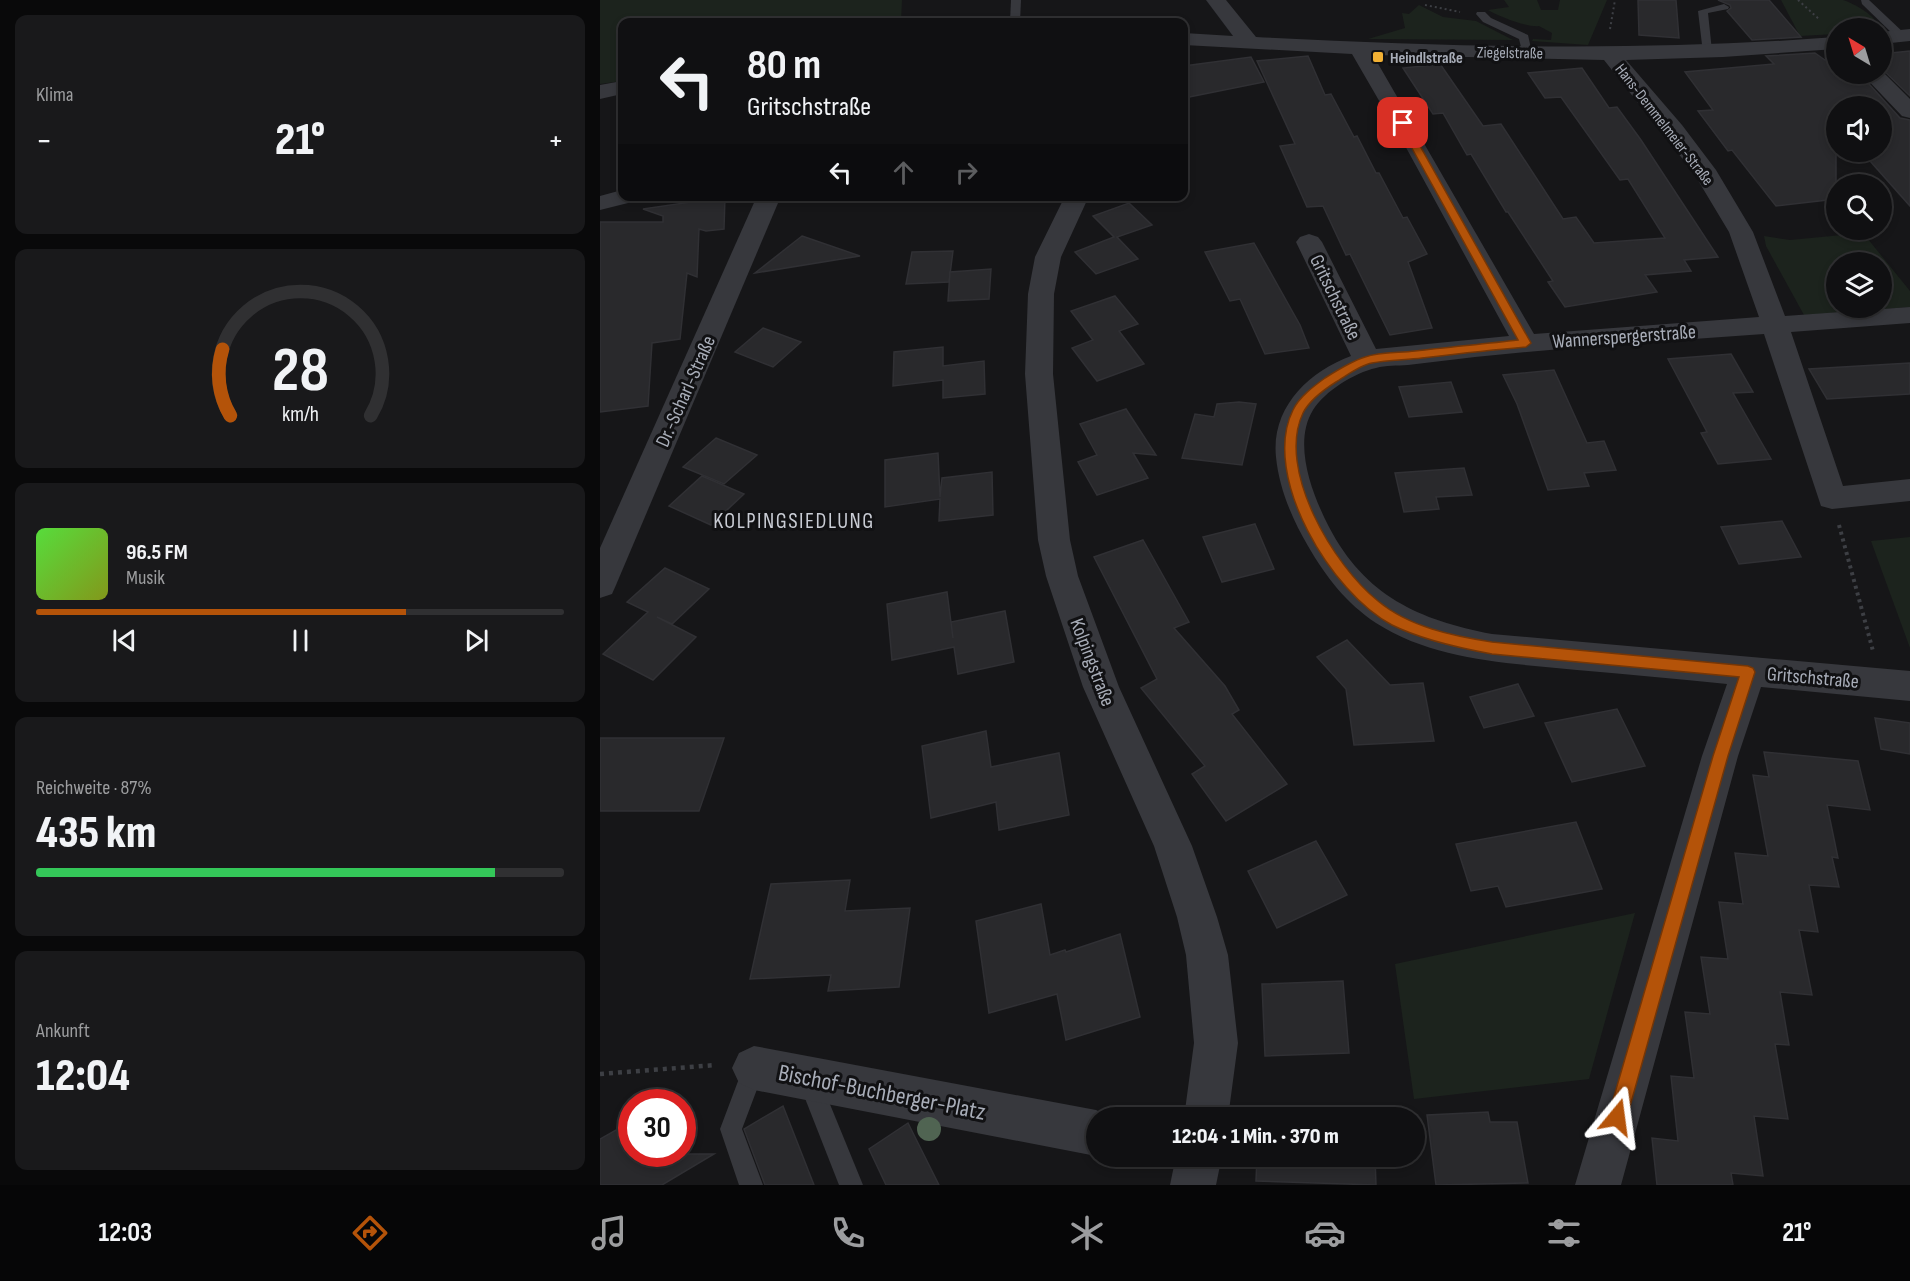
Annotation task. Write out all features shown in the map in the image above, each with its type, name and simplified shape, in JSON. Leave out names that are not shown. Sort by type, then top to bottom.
[{"type":"street","points":[[1216,0],[1249,42]]},
{"type":"street","name":"Ziegelstraße","points":[[1188,39],[1359,49],[1527,53],[1610,47],[1707,51],[1826,34]]},
{"type":"street","name":"Hans-Demmelmeier-Straße","points":[[1610,47],[1718,191],[1741,231],[1774,326]]},
{"type":"street","points":[[1359,49],[1414,142],[1526,343]]},
{"type":"street","points":[[1883,84],[1910,111]]},
{"type":"street","points":[[600,92],[618,89]]},
{"type":"street","points":[[600,204],[618,199]]},
{"type":"street","name":"Dr.-Scharl-Straße","points":[[600,585],[768,201]]},
{"type":"street","name":"Kolpingstraße","points":[[1075,201],[1048,257],[1041,294],[1039,374],[1054,540],[1062,576],[1101,687],[1173,846],[1197,917],[1212,986],[1216,1043],[1207,1107]]},
{"type":"street","name":"Gritschstraße","points":[[1309,242],[1367,360],[1331,380],[1299,409],[1292,426],[1293,470],[1299,497],[1326,551],[1344,577],[1373,605],[1397,621],[1458,643],[1748,672],[1896,684]]},
{"type":"street","name":"Wannerspergerstraße","points":[[1367,360],[1526,343],[1910,315]]},
{"type":"street","points":[[1774,326],[1832,498],[1910,490]]},
{"type":"street","points":[[1598,1185],[1720,756],[1748,672]]},
{"type":"street","name":"Bischof-Buchberger-Platz","points":[[754,1068],[807,1076],[1086,1131]]},
{"type":"street","points":[[1193,1185],[1197,1167]]},
{"type":"lane","points":[[1014,18],[1016,0]]},
{"type":"lane","points":[[1865,2],[1897,36]]},
{"type":"lane","points":[[1707,51],[1703,11],[1724,7]]},
{"type":"lane","points":[[1481,14],[1487,20],[1524,37],[1527,53]]},
{"type":"lane","name":"Bischof-Buchberger-Platz","points":[[750,1185],[731,1129],[754,1068]]},
{"type":"lane","points":[[807,1076],[851,1185]]},
{"type":"path","points":[[1610,47],[1610,17],[1615,0]]},
{"type":"path","points":[[1798,0],[1826,27]]},
{"type":"path","points":[[1425,5],[1442,10],[1481,14]]},
{"type":"path","points":[[1832,498],[1896,684]]},
{"type":"path","points":[[600,1074],[710,1064]]},
{"type":"shaded area","points":[[600,0],[902,0],[901,18],[618,18],[618,82],[600,84]]},
{"type":"shaded area","points":[[1504,0],[1537,0],[1541,10],[1558,10],[1560,0],[1607,0],[1588,45],[1532,41],[1533,39],[1551,40],[1552,33],[1539,26],[1521,23],[1488,10],[1509,7]]},
{"type":"shaded area","points":[[1781,0],[1843,0],[1859,7],[1873,18],[1826,18],[1826,35],[1800,36]]},
{"type":"shaded area","points":[[1419,5],[1443,17],[1476,21],[1513,40],[1368,39],[1405,28],[1402,13],[1409,14]]},
{"type":"shaded area","points":[[1764,236],[1790,240],[1826,237],[1826,240],[1869,240],[1878,252],[1826,252],[1826,313],[1804,315],[1766,246]]},
{"type":"shaded area","points":[[1892,269],[1910,291],[1910,307],[1892,308]]},
{"type":"shaded area","points":[[1910,537],[1910,648],[1871,541]]},
{"type":"shaded area","points":[[1635,913],[1589,1079],[1414,1099],[1395,964]]},
{"type":"building","points":[[1638,0],[1676,0],[1679,38],[1639,35]]},
{"type":"building","points":[[1718,0],[1769,0],[1801,37],[1752,40],[1727,11],[1731,8],[1730,5]]},
{"type":"building","points":[[1910,51],[1910,96],[1892,79],[1892,53]]},
{"type":"building","points":[[1815,53],[1826,60],[1826,84],[1869,84],[1880,96],[1826,96],[1826,162],[1836,162],[1836,174],[1826,174],[1826,200],[1776,206],[1732,150],[1728,151],[1698,111],[1713,110],[1685,72],[1774,64],[1766,56]]},
{"type":"building","points":[[1308,56],[1325,95],[1331,94],[1354,137],[1357,136],[1376,173],[1379,173],[1403,218],[1407,217],[1427,254],[1408,262],[1432,328],[1390,335],[1350,254],[1346,255],[1323,206],[1307,207],[1280,146],[1295,144],[1257,61]]},
{"type":"building","points":[[1251,57],[1264,82],[1188,97],[1188,65]]},
{"type":"building","points":[[1438,61],[1483,126],[1501,124],[1563,219],[1576,217],[1594,243],[1665,238],[1628,179],[1620,180],[1561,97],[1545,98],[1528,73],[1582,68],[1609,108],[1617,107],[1641,140],[1718,257],[1684,260],[1691,271],[1645,275],[1657,292],[1565,307],[1548,282],[1553,281],[1506,212],[1471,154],[1467,155],[1443,113],[1433,114],[1403,68],[1432,65]]},
{"type":"building","points":[[1892,109],[1900,118],[1910,120],[1910,206],[1892,186],[1892,174],[1882,174],[1871,162],[1892,162]]},
{"type":"building","points":[[698,201],[725,201],[724,229],[706,231],[699,229],[697,277],[687,273],[680,339],[652,343],[648,406],[600,412],[600,222],[663,222],[663,216],[643,209]]},
{"type":"building","points":[[1129,203],[1152,225],[1117,237],[1138,259],[1096,274],[1075,252],[1114,237],[1093,216]]},
{"type":"building","points":[[802,236],[860,256],[755,273]]},
{"type":"building","points":[[1254,243],[1300,325],[1309,348],[1265,354],[1240,299],[1230,301],[1205,252]]},
{"type":"building","points":[[953,251],[949,282],[906,284],[912,252]]},
{"type":"building","points":[[991,269],[989,299],[948,301],[950,272]]},
{"type":"building","points":[[1115,296],[1138,324],[1119,331],[1144,364],[1097,381],[1072,348],[1093,340],[1071,311]]},
{"type":"building","points":[[763,328],[801,342],[773,367],[735,352]]},
{"type":"building","points":[[943,347],[943,366],[984,361],[985,394],[943,398],[943,380],[893,386],[894,352]]},
{"type":"building","points":[[1731,354],[1753,392],[1733,393],[1771,459],[1718,464],[1701,433],[1707,432],[1668,359]]},
{"type":"building","points":[[1910,363],[1910,394],[1827,399],[1809,369]]},
{"type":"building","points":[[1554,370],[1587,443],[1604,441],[1616,470],[1584,473],[1589,486],[1548,490],[1517,404],[1503,375]]},
{"type":"building","points":[[1451,382],[1462,412],[1409,417],[1399,387]]},
{"type":"building","points":[[1239,402],[1256,404],[1242,465],[1182,458],[1195,414],[1214,417],[1217,404]]},
{"type":"building","points":[[1126,409],[1156,455],[1133,453],[1148,478],[1097,495],[1078,462],[1097,455],[1080,424]]},
{"type":"building","points":[[716,438],[757,455],[724,484],[683,467]]},
{"type":"building","points":[[938,453],[940,497],[942,478],[992,472],[993,515],[939,521],[940,499],[885,507],[885,460]]},
{"type":"building","points":[[1464,468],[1472,495],[1436,497],[1439,509],[1404,512],[1395,473]]},
{"type":"building","points":[[702,476],[744,494],[711,525],[669,506]]},
{"type":"building","points":[[1782,521],[1801,557],[1739,564],[1721,527]]},
{"type":"building","points":[[1255,524],[1274,569],[1222,582],[1203,537]]},
{"type":"building","points":[[1143,540],[1189,622],[1174,628],[1225,686],[1239,710],[1232,714],[1287,784],[1226,821],[1192,774],[1205,766],[1141,688],[1157,679],[1094,557]]},
{"type":"building","points":[[665,568],[709,589],[672,624],[657,617],[696,637],[653,680],[603,654],[648,612],[627,602]]},
{"type":"building","points":[[947,592],[953,638],[951,622],[1005,611],[1014,662],[958,674],[954,647],[892,660],[887,604]]},
{"type":"building","points":[[1347,640],[1390,685],[1423,683],[1434,741],[1354,745],[1346,689],[1317,657]]},
{"type":"building","points":[[1518,684],[1534,716],[1484,728],[1470,697]]},
{"type":"building","points":[[1617,709],[1645,766],[1572,782],[1545,723]]},
{"type":"building","points":[[1875,718],[1910,723],[1910,754],[1881,749]]},
{"type":"building","points":[[986,731],[991,767],[1059,753],[1069,815],[999,830],[996,802],[931,818],[922,746]]},
{"type":"building","points":[[600,738],[724,738],[699,811],[600,811]]},
{"type":"building","points":[[1764,752],[1858,761],[1870,810],[1827,805],[1838,858],[1832,857],[1839,887],[1809,885],[1818,932],[1799,930],[1812,995],[1780,992],[1789,1045],[1775,1044],[1788,1119],[1754,1116],[1763,1176],[1731,1173],[1733,1185],[1657,1185],[1652,1138],[1678,1141],[1671,1076],[1694,1078],[1685,1012],[1710,1014],[1701,957],[1728,959],[1719,902],[1743,904],[1735,853],[1768,856],[1753,775],[1769,777]]},
{"type":"building","points":[[1576,822],[1602,889],[1506,907],[1498,886],[1471,891],[1456,844]]},
{"type":"building","points":[[1316,841],[1347,895],[1277,928],[1248,871]]},
{"type":"building","points":[[850,880],[845,911],[910,908],[899,987],[828,991],[831,975],[750,979],[771,884]]},
{"type":"building","points":[[1041,904],[1050,955],[1120,934],[1140,1017],[1066,1040],[1057,994],[989,1013],[976,921]]},
{"type":"building","points":[[1343,981],[1349,1053],[1265,1056],[1262,984]]},
{"type":"building","points":[[783,1106],[814,1185],[765,1185],[744,1129]]},
{"type":"building","points":[[1488,1112],[1490,1122],[1517,1122],[1528,1183],[1436,1185],[1427,1115]]},
{"type":"building","points":[[908,1123],[939,1185],[886,1185],[869,1149]]},
{"type":"building","points":[[618,1129],[618,1167],[692,1167],[662,1185],[600,1185],[600,1139]]},
{"type":"building","points":[[696,1154],[714,1154],[696,1165]]},
{"type":"building","points":[[1257,1167],[1375,1167],[1376,1185],[1256,1181]]},
{"type":"place","name":"Heindlstraße","points":[[1378,57]]},
{"type":"district","name":"KOLPINGSIEDLUNG","points":[[794,520]]},
{"type":"route","points":[[1403,123],[1526,343],[1367,360],[1331,380],[1314,393],[1299,409],[1292,426],[1291,446],[1299,497],[1326,551],[1344,577],[1373,605],[1397,621],[1458,643],[1748,672],[1720,756],[1617,1117]]}]
